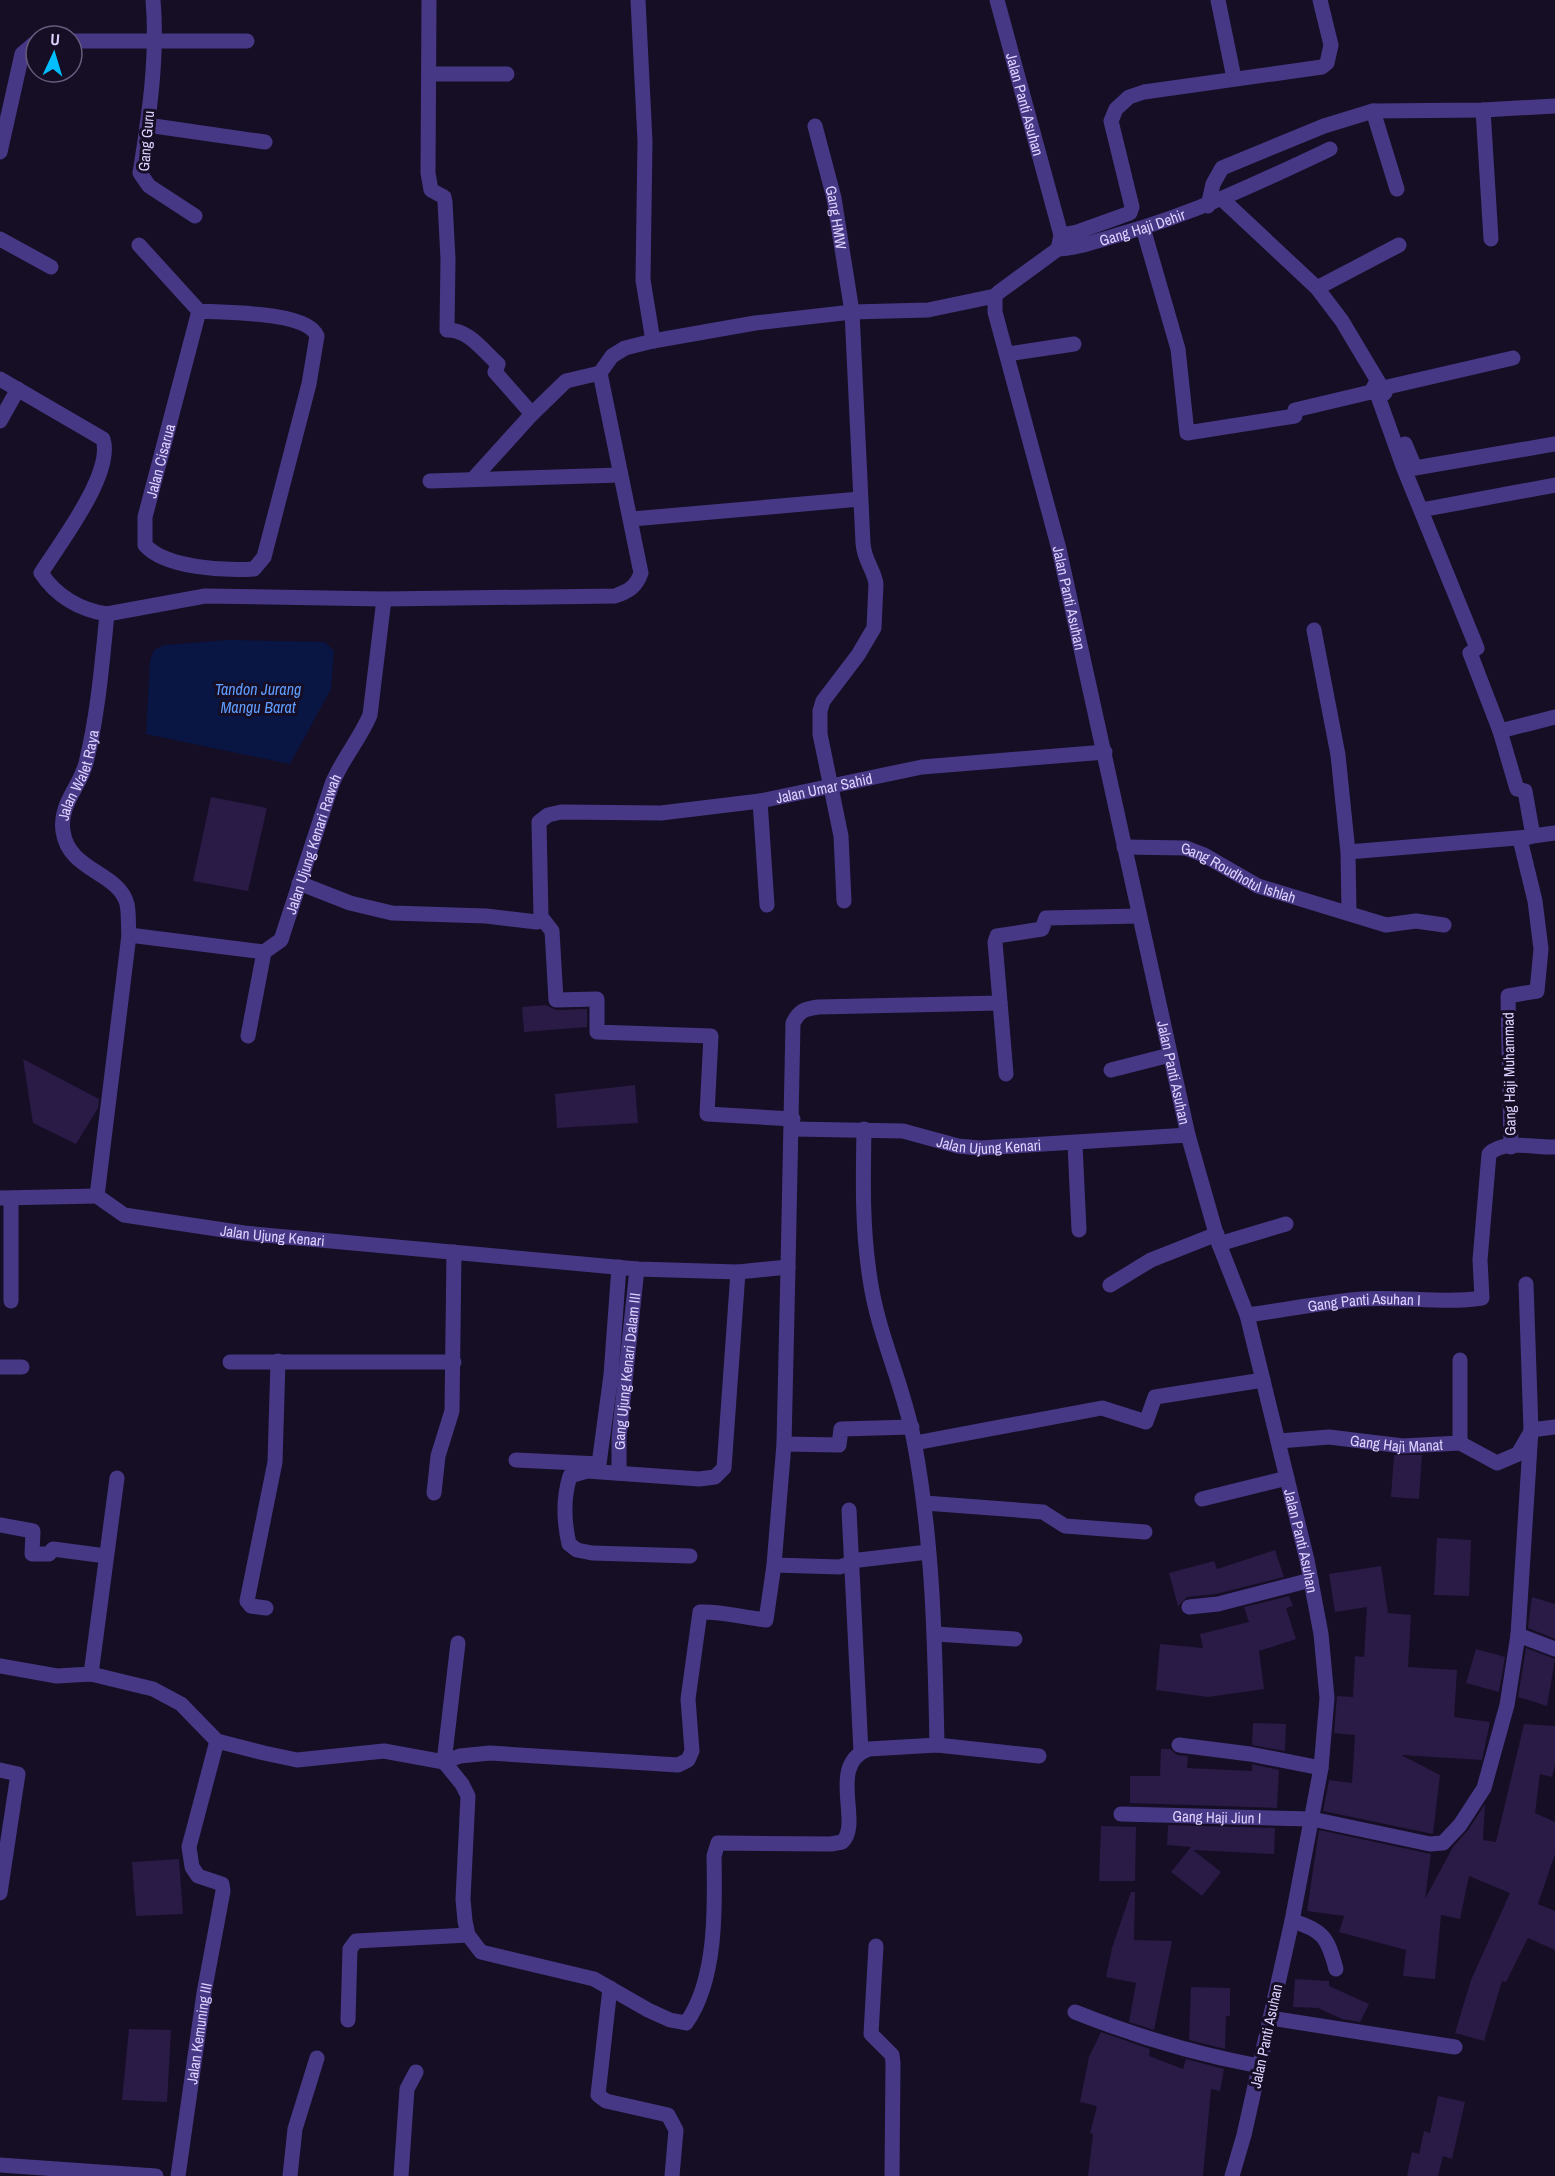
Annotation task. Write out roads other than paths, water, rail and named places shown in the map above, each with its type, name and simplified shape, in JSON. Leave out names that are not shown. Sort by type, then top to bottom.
[{"type":"street","name":"Gang Guru","points":[[153,0],[154,39],[147,125],[140,173],[149,186],[195,216]]},
{"type":"street","points":[[429,0],[428,173],[431,190],[444,197],[445,202],[448,259],[447,330],[457,330],[471,337],[498,364],[495,372],[531,414]]},
{"type":"street","points":[[638,0],[645,141],[643,280],[653,341]]},
{"type":"street","name":"Jalan Panti Asuhan","points":[[997,0],[1059,242]]},
{"type":"street","points":[[1218,0],[1234,78]]},
{"type":"street","points":[[474,478],[531,414],[566,381],[600,373],[612,356],[626,348],[755,323],[852,312],[928,310],[995,296],[1004,286],[1059,242],[1077,232],[1130,213],[1132,207],[1111,121],[1116,109],[1129,97],[1234,78],[1322,67],[1327,63],[1331,45],[1320,0]]},
{"type":"street","points":[[84,41],[154,39],[247,41]]},
{"type":"street","points":[[0,152],[24,52]]},
{"type":"street","points":[[430,74],[507,74]]},
{"type":"street","points":[[1208,206],[1213,184],[1222,168],[1324,126],[1373,111],[1483,110],[1555,106]]},
{"type":"street","points":[[1483,110],[1491,239]]},
{"type":"street","points":[[1373,111],[1397,189]]},
{"type":"street","points":[[147,125],[265,142]]},
{"type":"street","name":"Gang HMW","points":[[815,126],[834,198],[852,312],[864,555],[875,577],[874,628],[823,701],[820,711],[820,734],[841,837],[844,901]]},
{"type":"street","name":"Gang Haji Dehir","points":[[1059,242],[1071,248],[1143,228],[1208,206],[1330,149]]},
{"type":"street","points":[[1223,200],[1317,288],[1342,321],[1378,386],[1415,468],[1555,444]]},
{"type":"street","points":[[1143,228],[1178,349],[1187,433],[1295,416],[1295,410],[1371,392],[1378,386],[1513,358]]},
{"type":"street","points":[[0,239],[51,267]]},
{"type":"street","points":[[139,245],[199,311]]},
{"type":"street","points":[[1317,288],[1399,245]]},
{"type":"street","name":"Jalan Panti Asuhan","points":[[995,296],[995,312],[1059,549],[1188,1135],[1218,1239],[1247,1315],[1279,1441],[1321,1634],[1327,1698],[1321,1768],[1292,1921],[1244,2135],[1232,2176]]},
{"type":"street","name":"Jalan Cisarua","points":[[199,311],[291,318],[309,326],[317,336],[309,384],[264,557],[254,569],[206,567],[152,553],[145,545],[143,535],[145,517],[199,311]]},
{"type":"street","points":[[1008,354],[1074,344]]},
{"type":"street","points":[[0,379],[102,439],[106,448],[101,476],[41,573],[57,593],[99,613],[205,596],[384,599],[615,597],[629,591],[638,584],[641,573],[632,519],[620,475],[600,373]]},
{"type":"street","points":[[1378,386],[1421,510],[1477,648],[1470,653],[1500,731],[1517,789],[1525,791],[1527,837]]},
{"type":"street","points":[[0,421],[18,389]]},
{"type":"street","points":[[430,481],[620,475]]},
{"type":"street","points":[[1421,510],[1555,485]]},
{"type":"street","points":[[632,519],[860,499]]},
{"type":"street","points":[[205,596],[206,567]]},
{"type":"street","name":"Jalan Ujung Kenari Rawah","points":[[264,952],[281,940],[336,773],[370,715],[384,599]]},
{"type":"street","name":"Jalan Walet Raya","points":[[97,1197],[129,935],[127,903],[119,889],[109,880],[87,868],[70,850],[63,832],[63,816],[66,804],[85,765],[99,697],[99,613]]},
{"type":"street","points":[[1314,630],[1338,755],[1348,852],[1349,913]]},
{"type":"street","points":[[1500,731],[1555,717]]},
{"type":"street","name":"Jalan Umar Sahid","points":[[541,916],[537,837],[539,822],[561,812],[661,813],[760,801],[922,767],[1105,752]]},
{"type":"street","points":[[760,801],[767,905]]},
{"type":"street","points":[[1348,852],[1555,833]]},
{"type":"street","name":"Gang Haji Muhammad","points":[[1527,837],[1541,950],[1537,991],[1508,996],[1511,1147],[1555,1147]]},
{"type":"street","name":"Gang Roudhotul Ishlah","points":[[1124,847],[1186,848],[1204,855],[1258,886],[1386,925],[1416,921],[1444,925]]},
{"type":"street","points":[[299,883],[350,903],[392,913],[486,915],[537,922],[541,916]]},
{"type":"street","name":"Jalan Ujung Kenari","points":[[541,916],[552,931],[556,1000],[597,999],[597,1032],[711,1035],[707,1113],[793,1124],[903,1131],[950,1145],[980,1148],[1076,1144],[1188,1135]]},
{"type":"street","points":[[1006,1074],[994,942],[997,936],[1042,929],[1046,918],[1139,916]]},
{"type":"street","points":[[129,935],[264,952],[248,1036]]},
{"type":"street","points":[[0,1666],[57,1676],[91,1674],[153,1689],[181,1704],[217,1741],[297,1760],[384,1751],[444,1762],[460,1756],[490,1753],[670,1766],[688,1760],[692,1751],[688,1699],[700,1612],[714,1611],[766,1620],[774,1565],[784,1444],[793,1124],[793,1023],[803,1009],[1000,1003]]},
{"type":"street","points":[[1111,1070],[1170,1055]]},
{"type":"street","points":[[864,1130],[862,1213],[870,1281],[913,1435],[925,1503],[935,1634],[937,1745]]},
{"type":"street","points":[[1076,1144],[1079,1230]]},
{"type":"street","name":"Gang Panti Asuhan I","points":[[1247,1315],[1362,1299],[1463,1300],[1482,1298],[1480,1260],[1489,1154],[1494,1149],[1511,1147]]},
{"type":"street","points":[[11,1302],[5,1198],[97,1197]]},
{"type":"street","name":"Jalan Ujung Kenari","points":[[97,1197],[124,1215],[244,1233],[637,1269],[738,1272],[788,1267]]},
{"type":"street","points":[[1110,1286],[1151,1260],[1218,1239],[1286,1224]]},
{"type":"street","points":[[434,1493],[438,1456],[452,1411],[454,1252]]},
{"type":"street","points":[[516,1460],[599,1464],[611,1375],[619,1267]]},
{"type":"street","name":"Gang Ujung Kenari Dalam III","points":[[619,1473],[620,1437],[637,1269]]},
{"type":"street","points":[[690,1556],[592,1554],[577,1550],[569,1544],[565,1524],[566,1488],[570,1476],[587,1471],[699,1479],[715,1477],[724,1468],[738,1272]]},
{"type":"street","points":[[1526,1284],[1532,1430],[1518,1635],[1555,1649]]},
{"type":"street","points":[[1460,1360],[1460,1443]]},
{"type":"street","points":[[266,1608],[251,1606],[247,1601],[275,1462],[278,1361]]},
{"type":"street","points":[[230,1362],[453,1362]]},
{"type":"street","points":[[0,1366],[22,1367]]},
{"type":"street","points":[[784,1444],[839,1445],[842,1429],[913,1435],[1102,1408],[1146,1422],[1155,1397],[1263,1380]]},
{"type":"street","points":[[1532,1430],[1555,1427]]},
{"type":"street","name":"Gang Haji Manat","points":[[1279,1441],[1329,1437],[1402,1446],[1460,1443],[1497,1463],[1518,1454],[1532,1430]]},
{"type":"street","points":[[91,1674],[117,1478]]},
{"type":"street","points":[[1202,1499],[1287,1478]]},
{"type":"street","points":[[925,1503],[1043,1512],[1065,1526],[1145,1532]]},
{"type":"street","points":[[458,1643],[444,1762],[462,1784],[468,1796],[463,1899],[468,1935],[481,1952],[576,1973],[670,2020],[686,2023],[698,2007],[712,1940],[714,1856],[718,1843],[831,1844],[842,1842],[846,1838],[848,1831],[847,1774],[861,1752],[849,1510]]},
{"type":"street","points":[[0,1525],[33,1531],[32,1554],[49,1554],[53,1548],[106,1557]]},
{"type":"street","points":[[774,1565],[840,1567],[852,1563],[928,1552]]},
{"type":"street","points":[[1189,1607],[1218,1604],[1311,1580]]},
{"type":"street","points":[[935,1634],[1014,1638]]},
{"type":"street","name":"Gang Haji Jiun I","points":[[1121,1814],[1312,1819],[1430,1844],[1443,1843],[1484,1788],[1507,1705],[1518,1635]]},
{"type":"street","name":"Jalan Kemuning III","points":[[178,2176],[204,1993],[223,1891],[222,1884],[205,1880],[194,1871],[189,1847],[217,1741]]},
{"type":"street","points":[[861,1752],[869,1749],[937,1745],[1040,1756]]},
{"type":"street","points":[[1179,1745],[1250,1754],[1321,1768]]},
{"type":"street","points":[[0,1770],[18,1774],[2,1864],[0,1893]]},
{"type":"street","points":[[1292,1921],[1308,1925],[1328,1941],[1336,1969]]},
{"type":"street","points":[[348,2020],[350,1949],[356,1941],[468,1935]]},
{"type":"street","points":[[876,1946],[872,2034],[892,2055],[892,2176]]},
{"type":"street","points":[[610,1989],[598,2095],[606,2101],[668,2115],[676,2130],[672,2176]]},
{"type":"street","points":[[1075,2012],[1154,2042],[1260,2066]]},
{"type":"street","points":[[1270,2018],[1455,2047]]},
{"type":"street","points":[[290,2176],[295,2129],[317,2058]]},
{"type":"street","points":[[401,2176],[406,2089],[416,2072]]},
{"type":"street","points":[[0,2165],[156,2176]]},
{"type":"water","name":"Tandon Jurang Mangu Barat","points":[[228,640],[325,642],[334,651],[331,689],[290,764],[146,734],[150,661],[154,650],[164,645]]}]
